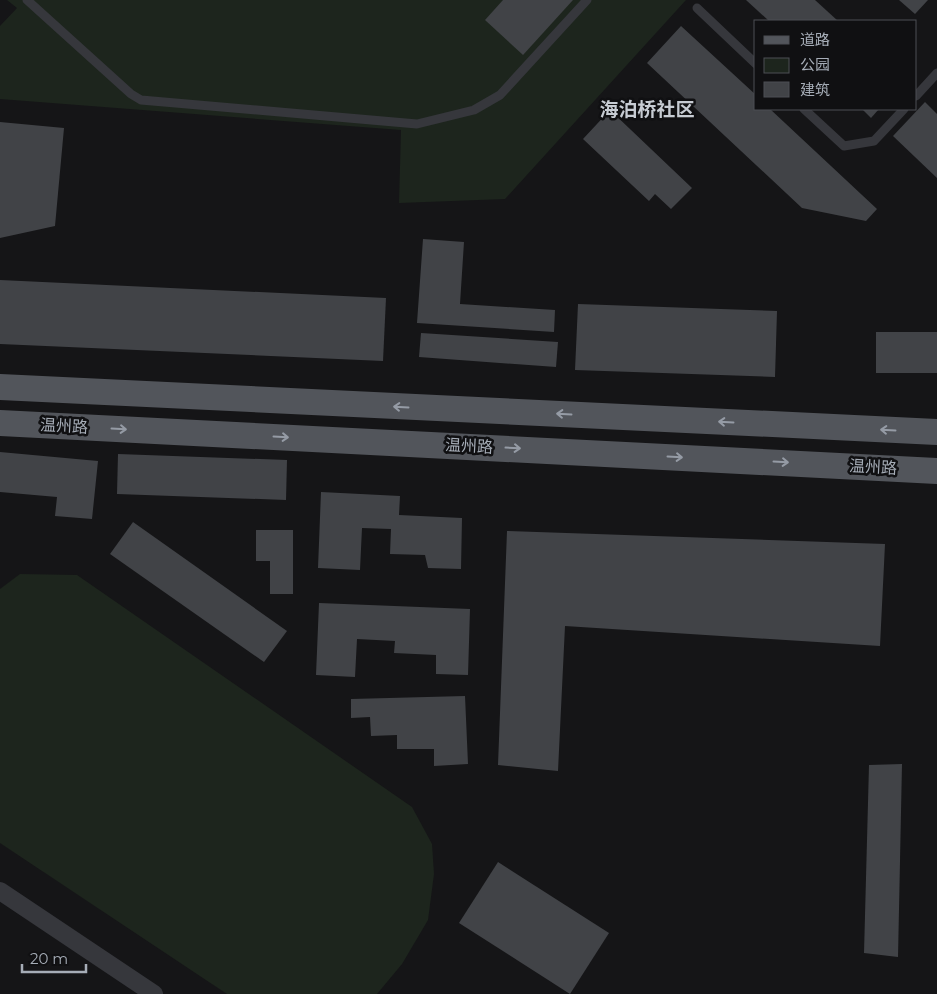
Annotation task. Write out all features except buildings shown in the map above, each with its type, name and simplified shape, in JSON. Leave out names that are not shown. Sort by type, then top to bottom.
[{"type":"main road","points":[[0,387],[937,432]]},
{"type":"main road","name":"温州路","points":[[0,423],[937,471]]},
{"type":"street","points":[[0,891],[154,994]]},
{"type":"lane","points":[[27,0],[131,94],[142,100],[417,124],[474,110],[500,95],[587,0]]},
{"type":"lane","points":[[697,8],[754,62]]},
{"type":"lane","points":[[917,95],[937,72]]},
{"type":"lane","points":[[805,110],[844,146],[874,141],[903,110]]},
{"type":"green space","points":[[7,0],[686,0],[505,199],[399,203],[401,130],[0,99],[0,26],[17,8]]},
{"type":"green space","points":[[20,574],[77,575],[412,807],[432,844],[434,874],[428,920],[402,964],[377,994],[227,994],[0,843],[0,589]]},
{"type":"district","name":"海泊桥社区","points":[[647,109]]}]
